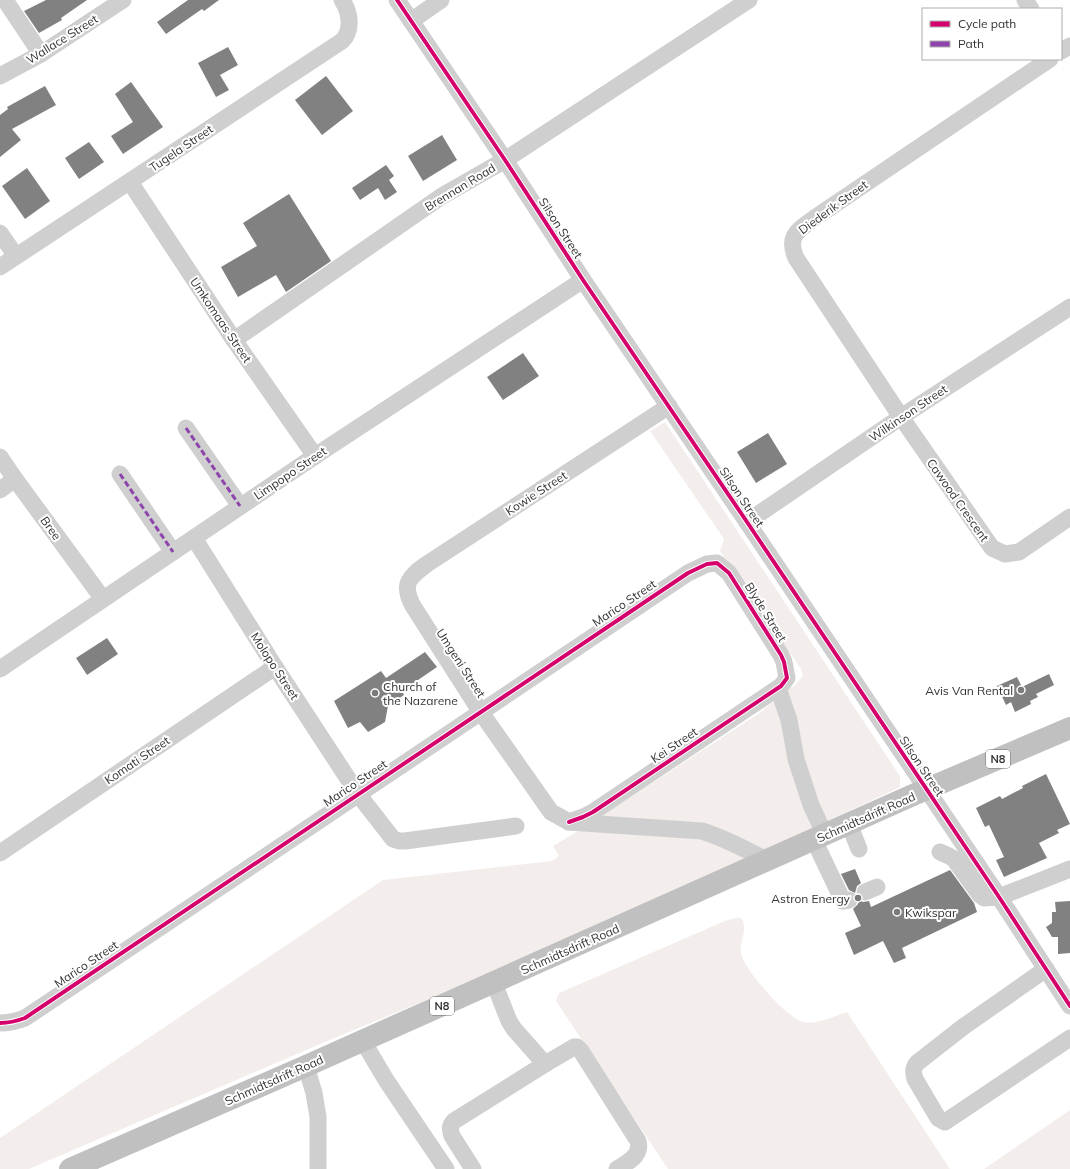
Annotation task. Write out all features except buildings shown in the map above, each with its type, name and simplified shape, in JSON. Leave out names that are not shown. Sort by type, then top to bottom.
[{"type":"highway","name":"Schmidtsdrift Road","points":[[70,1169],[363,1041],[848,824],[1070,728]]},
{"type":"street","points":[[5,0],[41,54]]},
{"type":"street","name":"Wallace Street","points":[[0,76],[41,54],[123,0]]},
{"type":"street","name":"Tugela Street","points":[[0,267],[342,41],[349,31],[349,20],[342,0]]},
{"type":"street","name":"Silson Street","points":[[397,0],[1070,1006]]},
{"type":"street","points":[[411,21],[441,0]]},
{"type":"street","name":"Brennan Road","points":[[234,340],[442,196],[505,160],[728,6],[749,0]]},
{"type":"street","name":"Diederik Street","points":[[900,417],[796,258],[791,248],[793,237],[816,217],[1049,60]]},
{"type":"street","name":"Umkomaas Street","points":[[130,182],[234,340],[315,456]]},
{"type":"street","points":[[0,233],[16,256]]},
{"type":"street","name":"Limpopo Street","points":[[0,669],[240,506],[583,280]]},
{"type":"street","name":"Wilkinson Street","points":[[747,522],[900,417],[1070,307]]},
{"type":"street","name":"Kowie Street","points":[[408,584],[413,574],[427,564],[669,406]]},
{"type":"street","name":"Cawood Crescent","points":[[900,417],[992,548],[1005,554],[1019,552],[1070,517]]},
{"type":"street","points":[[186,428],[240,506]]},
{"type":"street","name":"Bree","points":[[0,457],[15,480],[103,599]]},
{"type":"street","points":[[120,474],[173,552]]},
{"type":"street","points":[[0,490],[15,480]]},
{"type":"street","name":"Molopo Street","points":[[194,538],[275,667],[358,794],[393,839],[406,842],[516,826]]},
{"type":"street","name":"Blyde Street","points":[[717,563],[729,573],[784,662],[782,683],[796,759],[811,805],[819,837],[843,901],[849,900]]},
{"type":"street","name":"Marico Street","points":[[3,1023],[18,1021],[32,1013],[688,572],[707,564],[717,563]]},
{"type":"street","name":"Umgeni Street","points":[[408,584],[407,592],[413,606],[480,711],[551,812],[569,822]]},
{"type":"street","name":"Komati Street","points":[[0,853],[275,667]]},
{"type":"street","name":"Kei Street","points":[[569,822],[593,812],[782,683]]},
{"type":"street","points":[[569,822],[702,832],[726,840],[767,860]]},
{"type":"street","points":[[848,824],[859,849]]},
{"type":"street","points":[[940,852],[954,859],[982,896],[991,898],[999,898],[1070,869]]},
{"type":"street","points":[[1046,969],[964,1027],[917,1063],[914,1067],[913,1073],[915,1079],[938,1118],[945,1122],[1070,1038]]},
{"type":"street","points":[[494,982],[509,1021],[514,1029],[545,1064]]},
{"type":"street","points":[[363,1041],[386,1080],[446,1169]]},
{"type":"street","points":[[473,1169],[452,1136],[450,1130],[451,1124],[574,1047],[581,1050],[638,1141],[639,1150],[637,1164],[617,1169]]},
{"type":"street","points":[[306,1066],[314,1093],[318,1117],[318,1169]]},
{"type":"shaded area","points":[[665,422],[900,776],[900,787],[779,844],[501,969],[325,1042],[29,1169],[0,1169],[0,1138],[383,880],[552,861],[559,856],[553,846],[585,827],[758,714],[796,684],[803,676],[801,669],[720,551],[724,539],[650,431]]},
{"type":"shaded area","points":[[741,918],[744,926],[741,953],[744,961],[767,992],[787,1012],[803,1022],[808,1023],[820,1021],[847,1012],[950,1169],[668,1169],[556,1001],[559,993],[725,921]]},
{"type":"shaded area","points":[[1070,1110],[1070,1169],[984,1169]]},
{"type":"marked path","points":[[186,428],[240,506]]},
{"type":"marked path","points":[[120,474],[173,552]]},
{"type":"cycle path","points":[[397,0],[505,160],[583,280],[999,897],[1070,1006]]},
{"type":"cycle path","points":[[0,1023],[13,1022],[25,1018],[688,573],[707,564],[717,563],[729,573],[781,655],[787,678],[781,686],[593,812],[569,822]]},
{"type":"place","name":"Avis Van Rental","points":[[1021,690]]},
{"type":"place","name":"Church of the Nazarene","points":[[375,693]]},
{"type":"place","name":"Astron Energy","points":[[858,898]]},
{"type":"place","name":"Kwikspar","points":[[897,912]]}]
